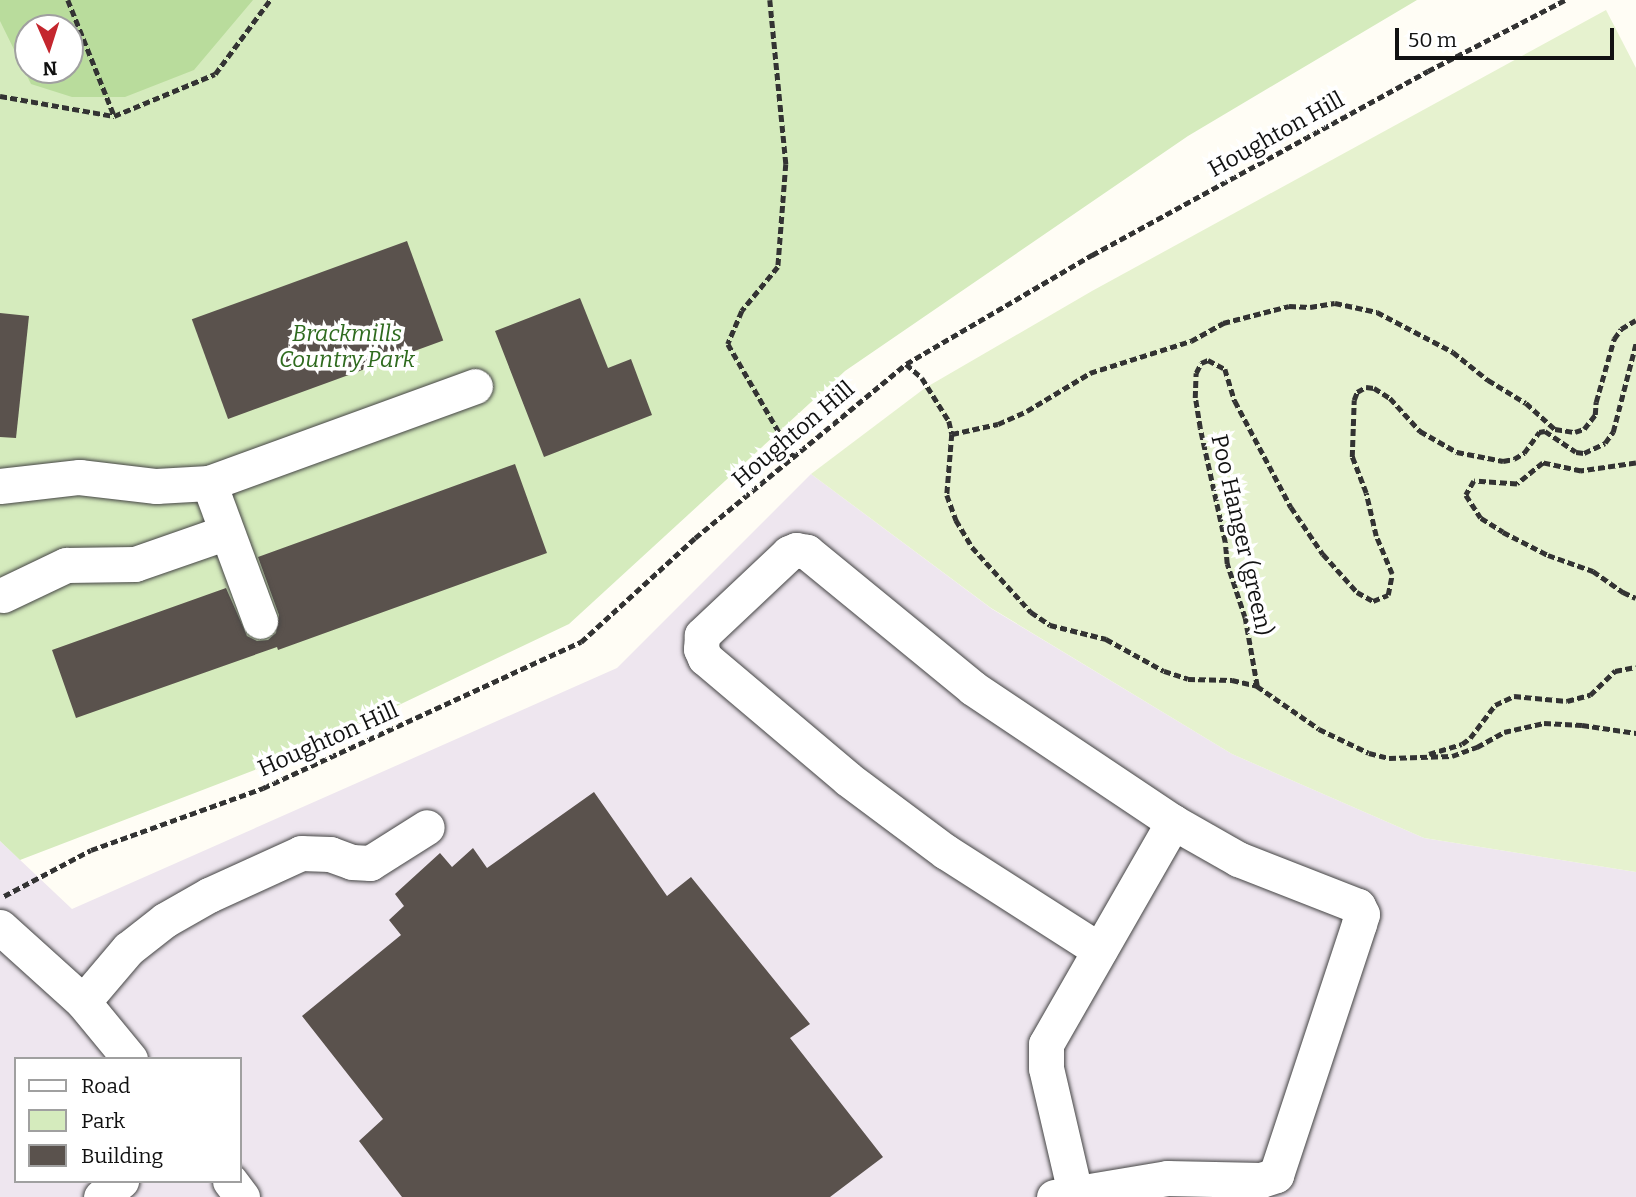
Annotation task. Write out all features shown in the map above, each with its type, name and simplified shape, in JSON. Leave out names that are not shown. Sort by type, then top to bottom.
[{"type":"street","points":[[0,486],[79,477],[156,486],[209,483],[475,386]]},
{"type":"street","points":[[209,483],[260,621]]},
{"type":"street","points":[[3,595],[66,565],[135,564],[228,533]]},
{"type":"street","points":[[1099,950],[946,852],[848,779],[705,659],[701,649],[702,635],[789,553],[796,550],[807,552],[974,688],[1025,726],[1172,821],[1238,859],[1358,906],[1362,914],[1276,1175],[1261,1180],[1177,1177],[1068,1195],[1044,1055],[1052,1032],[1099,950],[1172,821]]},
{"type":"street","points":[[83,1002],[128,949],[165,920],[209,895],[301,853],[330,855],[352,862],[370,863],[427,827]]},
{"type":"street","points":[[0,927],[83,1002],[128,1057]]},
{"type":"street","points":[[101,1197],[118,1183]]},
{"type":"path","points":[[68,0],[114,116]]},
{"type":"path","points":[[0,96],[114,116],[215,74],[270,0]]},
{"type":"path","points":[[770,0],[786,164],[778,267],[742,311],[728,344],[793,456]]},
{"type":"path","name":"Houghton Hill","points":[[0,898],[91,850],[263,788],[582,642],[695,538],[906,364],[1092,255],[1428,71],[1565,0]]},
{"type":"path","points":[[952,434],[998,424],[1027,411],[1090,373],[1191,341],[1223,323],[1289,306],[1310,307],[1335,303],[1377,312],[1453,352],[1488,380],[1526,403],[1555,429],[1575,432],[1584,429],[1595,415],[1596,402],[1614,338],[1621,329],[1636,320]]},
{"type":"path","name":"Poo Hanger (green)","points":[[1257,686],[1245,618],[1227,564],[1225,542],[1199,428],[1195,398],[1196,373],[1202,363],[1208,360],[1224,369],[1235,401],[1291,507],[1323,554],[1357,592],[1373,601],[1388,595],[1392,574],[1368,514],[1366,493],[1352,457],[1354,400],[1357,392],[1366,387],[1374,388],[1390,398],[1420,430],[1457,452],[1503,461],[1514,459],[1524,453],[1539,432],[1545,431],[1576,452],[1584,453],[1605,443],[1613,432],[1636,343]]},
{"type":"path","points":[[906,364],[922,378],[935,395],[952,434],[947,495],[956,520],[972,547],[1031,612],[1050,625],[1106,639],[1188,679],[1231,680],[1257,686],[1319,729],[1349,744],[1389,758],[1452,756],[1477,747],[1504,732],[1544,723],[1582,724],[1636,733]]},
{"type":"path","points":[[1636,463],[1581,471],[1543,463],[1517,484],[1474,481],[1466,495],[1481,518],[1503,532],[1548,555],[1593,570],[1636,598]]},
{"type":"path","points":[[1414,758],[1462,744],[1470,738],[1495,705],[1514,696],[1575,700],[1590,695],[1615,671],[1636,667]]},
{"type":"shaded area","points":[[811,474],[992,609],[1232,754],[1424,838],[1636,872],[1636,1197],[0,1197],[0,841],[72,909],[617,668]]},
{"type":"green space","name":"Brackmills Country Park","points":[[0,0],[1417,0],[1188,136],[845,371],[569,624],[294,755],[20,860],[0,841]]},
{"type":"green space","points":[[0,0],[253,0],[194,70],[125,97],[72,97],[31,84],[84,84],[84,14],[14,14],[14,49],[0,21]]},
{"type":"green space","points":[[1606,10],[1636,68],[1636,872],[1424,838],[1232,754],[991,608],[811,474],[925,388],[1092,291]]},
{"type":"building","points":[[407,241],[443,341],[228,419],[192,319]]},
{"type":"building","points":[[580,298],[608,368],[631,359],[652,415],[544,457],[495,331]]},
{"type":"building","points":[[0,313],[29,316],[16,438],[0,437]]},
{"type":"building","points":[[515,464],[547,553],[278,650],[277,647],[76,718],[52,650],[226,588],[247,636],[257,641],[268,640],[276,633],[279,615],[258,557]]},
{"type":"building","points":[[594,792],[667,896],[691,877],[810,1024],[790,1038],[883,1157],[830,1197],[402,1197],[359,1141],[383,1119],[302,1016],[401,935],[389,920],[404,906],[395,894],[440,853],[452,867],[473,848],[487,868]]}]
